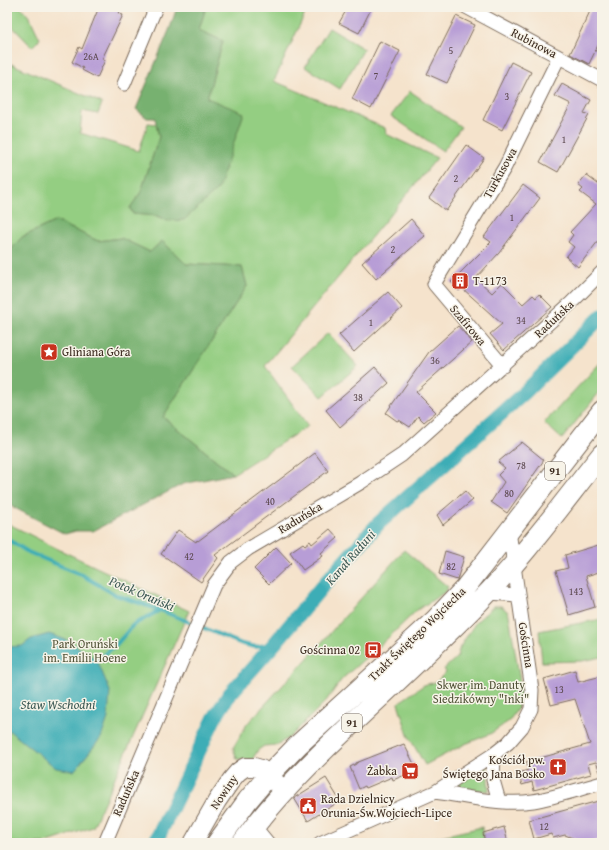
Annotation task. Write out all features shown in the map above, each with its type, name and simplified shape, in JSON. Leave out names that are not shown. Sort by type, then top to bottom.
[{"type":"main road","name":"Trakt Świętego Wojciecha","points":[[217,843],[248,800],[269,775],[321,724],[434,621],[465,588],[602,411]]},
{"type":"main road","name":"Trakt Świętego Wojciecha","points":[[242,843],[284,790],[488,593],[514,564],[602,454]]},
{"type":"street","points":[[124,84],[156,7]]},
{"type":"street","name":"Rubinowa","points":[[466,7],[602,80]]},
{"type":"street","name":"Turkusowa","points":[[434,284],[505,167],[559,57]]},
{"type":"street","name":"Raduńska","points":[[105,843],[214,585],[231,562],[248,549],[402,455],[503,366],[602,272]]},
{"type":"street","name":"Szafirowa","points":[[434,284],[503,366]]},
{"type":"street","name":"Gościnna","points":[[320,843],[435,792],[494,754],[508,743],[522,727],[530,709],[532,690],[509,531]]},
{"type":"street","points":[[488,593],[518,595]]},
{"type":"street","points":[[494,754],[493,780],[499,801]]},
{"type":"street","name":"Nowiny","points":[[193,843],[217,801],[238,772],[245,767],[254,767],[261,769],[269,775]]},
{"type":"street","points":[[269,775],[284,790]]},
{"type":"street","points":[[435,792],[499,801],[532,801],[602,783]]},
{"type":"street","points":[[254,826],[268,843]]},
{"type":"green space","points":[[7,7],[21,7],[30,18],[40,39],[32,47],[7,21]]},
{"type":"green space","points":[[177,7],[206,7],[199,30],[223,41],[207,98],[244,113],[218,189],[184,220],[168,221],[157,216],[133,214],[130,208],[141,192],[159,137],[155,118],[147,118],[136,109],[170,28]]},
{"type":"green space","points":[[206,7],[308,7],[274,81],[385,128],[386,134],[437,158],[265,366],[308,426],[233,474],[163,417],[247,286],[242,267],[186,264],[162,241],[150,252],[121,238],[98,241],[56,221],[22,237],[7,254],[7,62],[102,103],[98,114],[82,111],[80,133],[139,151],[148,123],[156,124],[159,137],[141,192],[130,208],[133,214],[157,216],[168,221],[207,98],[223,41],[199,30]]},
{"type":"green space","points":[[329,28],[364,49],[340,89],[305,67]]},
{"type":"green space","points":[[410,91],[461,127],[443,151],[391,116]]},
{"type":"green space","points":[[56,221],[98,241],[121,238],[150,252],[162,241],[186,264],[242,267],[247,286],[163,417],[233,474],[183,484],[93,531],[76,531],[65,534],[7,504],[7,254],[22,237]]},
{"type":"green space","points":[[328,333],[358,366],[322,397],[292,366]]},
{"type":"green space","points":[[602,361],[602,389],[562,439],[544,423]]},
{"type":"green space","name":"Park Oruński im. Emilii Hoene","points":[[7,523],[58,549],[189,611],[93,827],[45,843],[7,843]]},
{"type":"green space","points":[[404,550],[448,587],[445,592],[417,610],[342,679],[326,701],[290,737],[277,745],[264,746],[258,750],[252,760],[237,759],[233,748],[247,724]]},
{"type":"green space","name":"Skwer im. Danuty Siedzikówny \"Inki\"","points":[[494,606],[501,606],[508,612],[509,615],[522,693],[518,708],[509,721],[490,734],[465,744],[425,765],[408,735],[398,703],[424,685],[436,682],[446,672],[444,669],[457,657],[460,647],[476,622]]},
{"type":"green space","points":[[602,619],[602,657],[582,661],[542,662],[539,631]]},
{"type":"green space","points":[[487,767],[489,791],[448,788],[448,787]]},
{"type":"green space","points":[[482,827],[485,843],[425,843],[424,840]]},
{"type":"water","name":"Staw Wschodni","points":[[49,634],[69,641],[97,660],[110,691],[108,718],[101,738],[74,771],[56,768],[7,729],[7,647],[22,646],[31,639]]},
{"type":"building","points":[[99,7],[121,7],[119,14],[123,15],[102,59],[105,60],[97,78],[82,70],[83,68],[72,62],[79,47],[82,49]]},
{"type":"building","points":[[348,7],[372,7],[359,33],[339,23]]},
{"type":"building","points":[[592,7],[602,7],[602,37],[589,64],[570,54]]},
{"type":"building","points":[[456,16],[475,25],[447,83],[427,74]]},
{"type":"building","points":[[380,41],[400,51],[371,109],[352,99]]},
{"type":"building","points":[[511,62],[531,72],[502,130],[483,120]]},
{"type":"building","points":[[562,84],[591,100],[584,113],[589,115],[558,172],[540,162],[571,104],[555,96]]},
{"type":"building","points":[[466,145],[484,158],[446,211],[429,198]]},
{"type":"building","points":[[586,175],[602,187],[602,236],[578,267],[566,257],[574,247],[568,242],[573,235],[570,232],[596,204],[580,192],[583,189],[578,185]]},
{"type":"building","points":[[523,185],[540,198],[499,253],[476,278],[492,293],[502,283],[523,304],[533,295],[536,298],[539,294],[552,307],[504,350],[490,334],[502,324],[462,288],[459,291],[451,282],[491,242],[484,237]]},
{"type":"building","points":[[411,219],[425,236],[376,279],[362,263]]},
{"type":"building","points":[[388,292],[402,308],[354,352],[339,335]]},
{"type":"building","points":[[458,326],[472,342],[416,392],[436,412],[424,422],[418,416],[410,427],[399,420],[397,421],[386,413],[429,352]]},
{"type":"building","points":[[375,367],[389,383],[340,427],[326,410]]},
{"type":"building","points":[[522,442],[544,460],[507,513],[491,502],[504,482],[498,475],[505,468],[498,462]]},
{"type":"building","points":[[315,453],[328,471],[215,555],[218,558],[201,582],[161,554],[178,530],[196,542],[197,540],[198,541]]},
{"type":"building","points":[[465,491],[473,500],[443,525],[437,515]]},
{"type":"building","points":[[330,529],[338,538],[321,553],[323,556],[303,570],[290,552],[303,543],[305,545],[310,541],[312,544]]},
{"type":"building","points":[[602,544],[602,571],[586,576],[595,607],[569,615],[556,571],[568,568],[565,555]]},
{"type":"building","points":[[276,547],[291,563],[269,584],[254,569]]},
{"type":"building","points":[[445,551],[464,557],[457,580],[439,574]]},
{"type":"building","points":[[575,670],[578,682],[602,676],[602,772],[600,772],[596,762],[588,764],[591,774],[534,790],[532,782],[522,785],[520,779],[519,773],[528,770],[526,762],[590,744],[575,699],[551,705],[544,679]]},
{"type":"building","points":[[404,744],[417,770],[393,780],[392,777],[366,788],[365,786],[359,789],[350,767],[356,763]]},
{"type":"building","points":[[326,778],[340,801],[308,821],[294,798]]},
{"type":"building","points":[[602,800],[602,839],[589,843],[577,843],[575,839],[565,835],[553,838],[551,834],[534,839],[529,820]]},
{"type":"building","points":[[504,827],[508,843],[485,843],[483,833]]},
{"type":"waterway","name":"Kanał Raduni","points":[[155,843],[214,719],[229,695],[379,523],[524,393],[602,316]]},
{"type":"waterway","name":"Potok Oruński","points":[[7,539],[28,552],[82,575],[116,595],[160,610],[242,644],[256,647],[275,643]]},
{"type":"waterway","points":[[97,660],[116,645],[133,625],[160,610]]},
{"type":"place","name":"T-1173","points":[[460,281]]},
{"type":"place","name":"Gliniana Góra","points":[[49,352]]},
{"type":"place","name":"Gościnna 02","points":[[373,650]]},
{"type":"place","name":"Kościół pw. Świętego Jana Bosko","points":[[558,767]]},
{"type":"place","name":"Żabka","points":[[410,771]]},
{"type":"place","name":"Rada Dzielnicy Orunia-Św.Wojciech-Lipce","points":[[308,806]]}]
